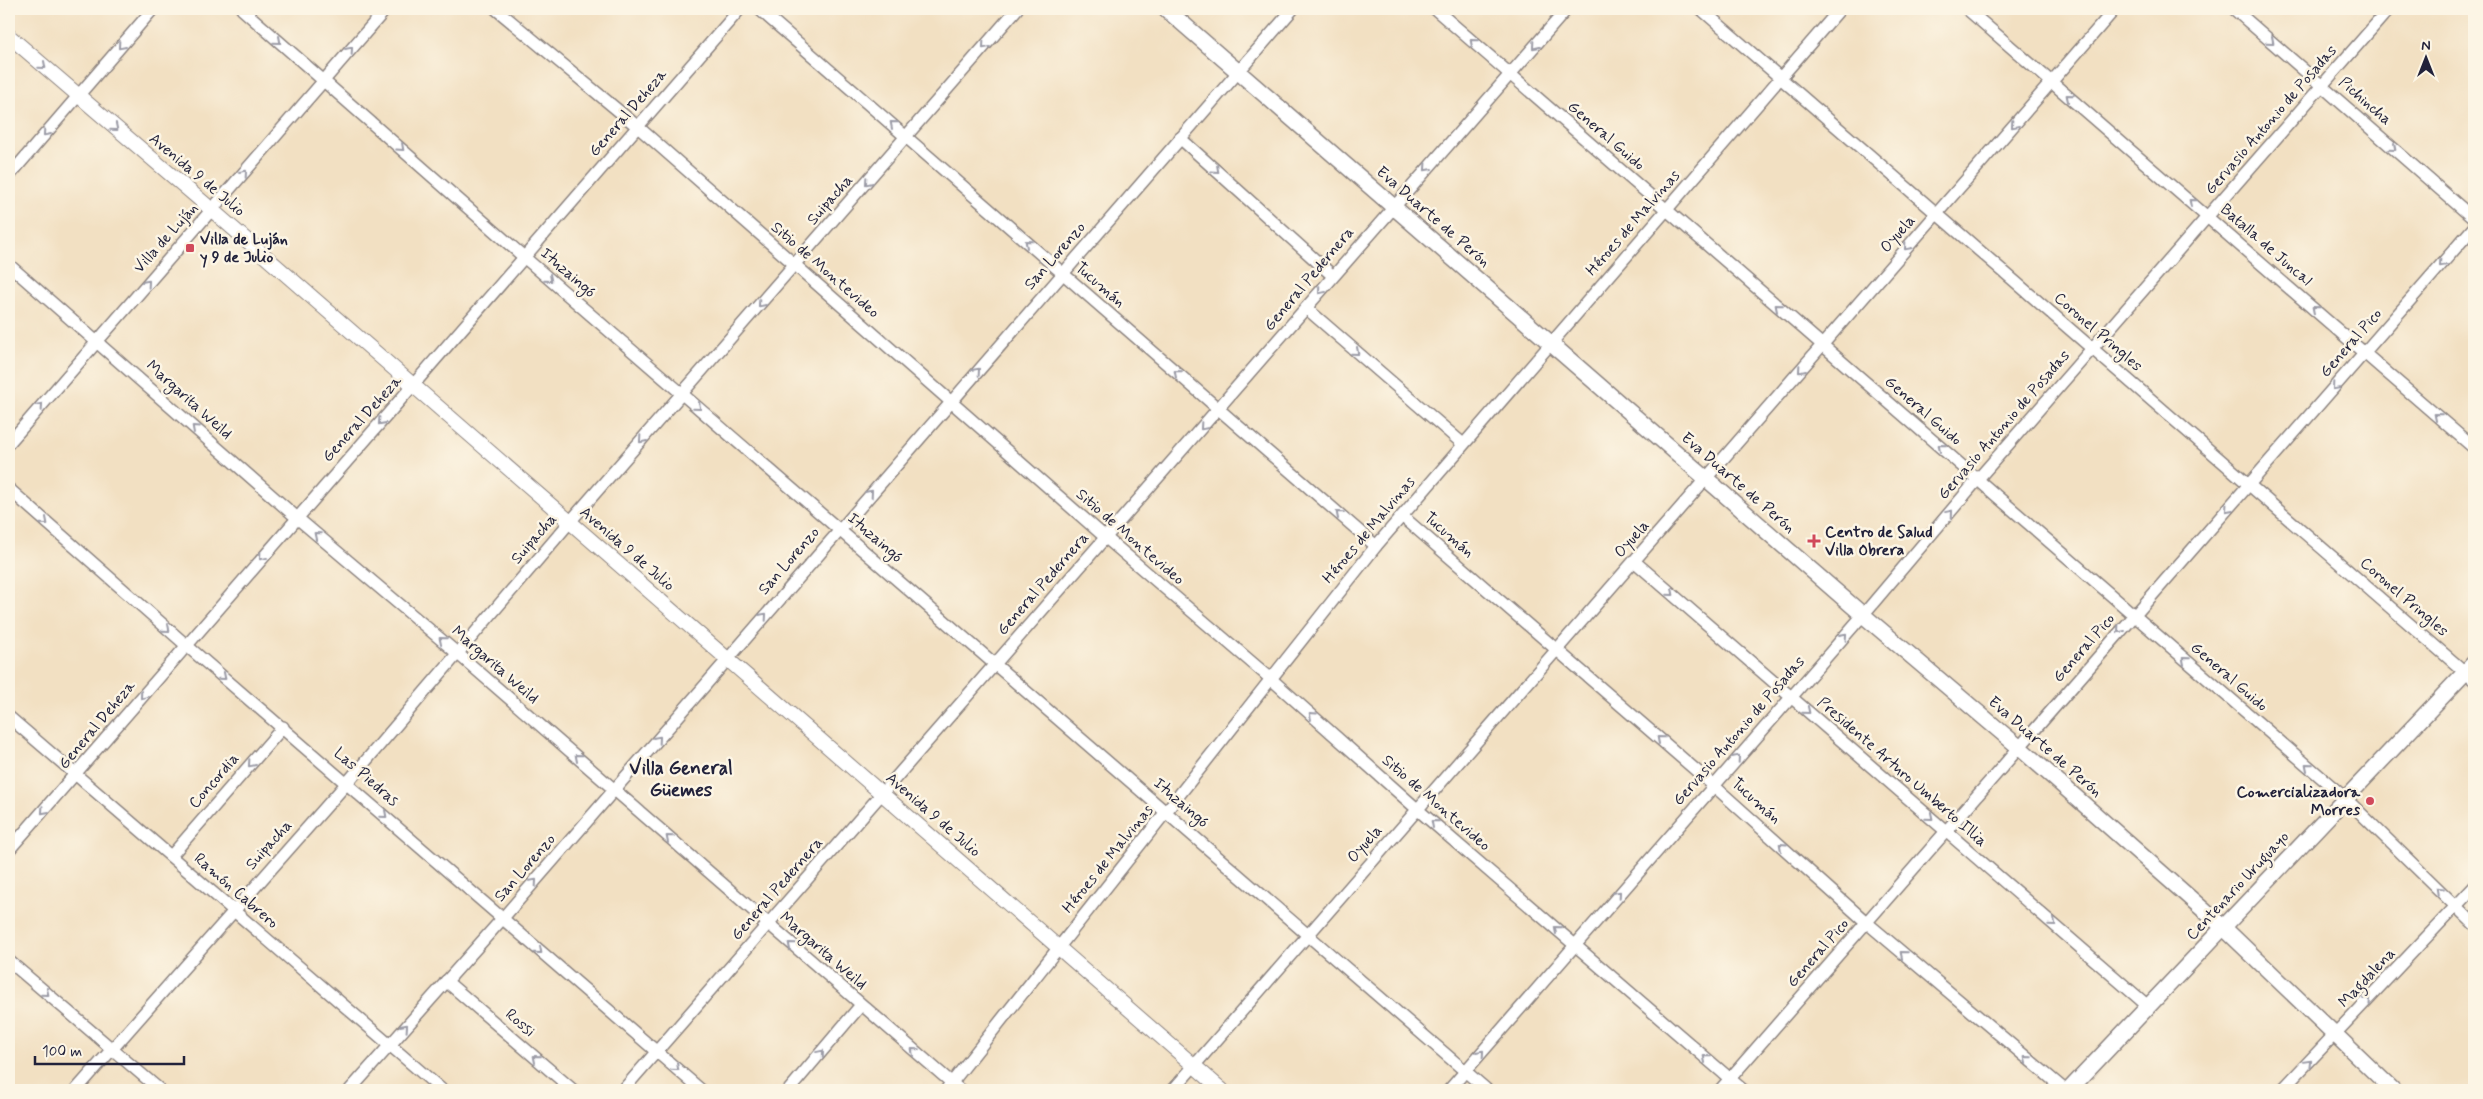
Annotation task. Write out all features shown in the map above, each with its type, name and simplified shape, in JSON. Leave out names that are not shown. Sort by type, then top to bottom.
[{"type":"main road","name":"Eva Duarte de Perón","points":[[1166,9],[1394,205],[1863,615],[2020,748],[2224,928],[2393,1090]]},
{"type":"main road","name":"Centenario Uruguayo","points":[[2069,1090],[2345,798],[2472,672]]},
{"type":"street","points":[[9,176],[153,9]]},
{"type":"street","name":"Ituzaingó","points":[[242,9],[525,258],[1168,812],[1307,936],[1487,1090]]},
{"type":"street","name":"Villa de Luján","points":[[9,443],[386,9]]},
{"type":"street","name":"Sitio de Montevideo","points":[[496,9],[638,127],[1105,537],[1270,678],[1417,809],[1743,1090]]},
{"type":"street","name":"General Deheza","points":[[9,850],[76,775],[296,517],[414,386],[740,9]]},
{"type":"street","name":"Tucumán","points":[[759,9],[1376,546]]},
{"type":"street","name":"Suipacha","points":[[76,1090],[347,782],[1017,9]]},
{"type":"street","name":"San Lorenzo","points":[[350,1090],[502,919],[839,528],[1293,9]]},
{"type":"street","name":"General Guido","points":[[1435,9],[2345,798],[2474,924]]},
{"type":"street","name":"General Pedernera","points":[[623,1090],[883,795],[994,663],[1219,409],[1394,205],[1567,9]]},
{"type":"street","name":"Coronel Pringles","points":[[1701,9],[2250,485],[2472,672]]},
{"type":"street","name":"Héroes de Malvinas","points":[[952,1088],[1058,948],[1168,812],[1270,678],[1376,546],[1840,9]]},
{"type":"street","name":"Batalla de Juncal","points":[[1967,9],[2209,216],[2474,448]]},
{"type":"street","name":"Oyuela","points":[[1173,1090],[2115,9]]},
{"type":"street","name":"Pichincha","points":[[2234,9],[2474,219]]},
{"type":"street","name":"Gervasio Antonio de Posadas","points":[[1449,1090],[1713,784],[1863,615],[1978,479],[2389,9]]},
{"type":"street","name":"Avenida 9 de Julio","points":[[9,36],[212,210],[1222,1090]]},
{"type":"street","points":[[1180,138],[1333,276]]},
{"type":"street","name":"General Pico","points":[[1720,1090],[1946,830],[2020,748],[2133,615],[2250,485],[2474,227]]},
{"type":"street","name":"Margarita Weild","points":[[9,265],[97,340],[296,517],[615,789],[861,1005],[952,1088]]},
{"type":"street","points":[[1306,308],[1463,444]]},
{"type":"street","name":"Las Piedras","points":[[9,489],[186,645],[347,782],[502,919],[701,1090]]},
{"type":"street","name":"Tucumán","points":[[1402,516],[1713,784],[1866,922],[2065,1090]]},
{"type":"street","name":"Presidente Arturo Umberto Illia","points":[[1634,561],[2149,1007]]},
{"type":"street","name":"Ramón Cabrero","points":[[9,717],[442,1090]]},
{"type":"street","name":"Concordia","points":[[171,856],[283,727]]},
{"type":"street","name":"Magdalena","points":[[2282,1090],[2474,887]]},
{"type":"street","points":[[9,961],[160,1090]]},
{"type":"street","name":"Rossi","points":[[446,981],[573,1090]]},
{"type":"street","points":[[789,1090],[861,1005]]},
{"type":"place","name":"Villa de Luján y 9 de Julio","points":[[190,248]]},
{"type":"place","name":"Centro de Salud Villa Obrera","points":[[1814,541]]},
{"type":"place","name":"Comercializadora Morres","points":[[2370,801]]},
{"type":"district","name":"Villa General Güemes","points":[[681,779]]}]
